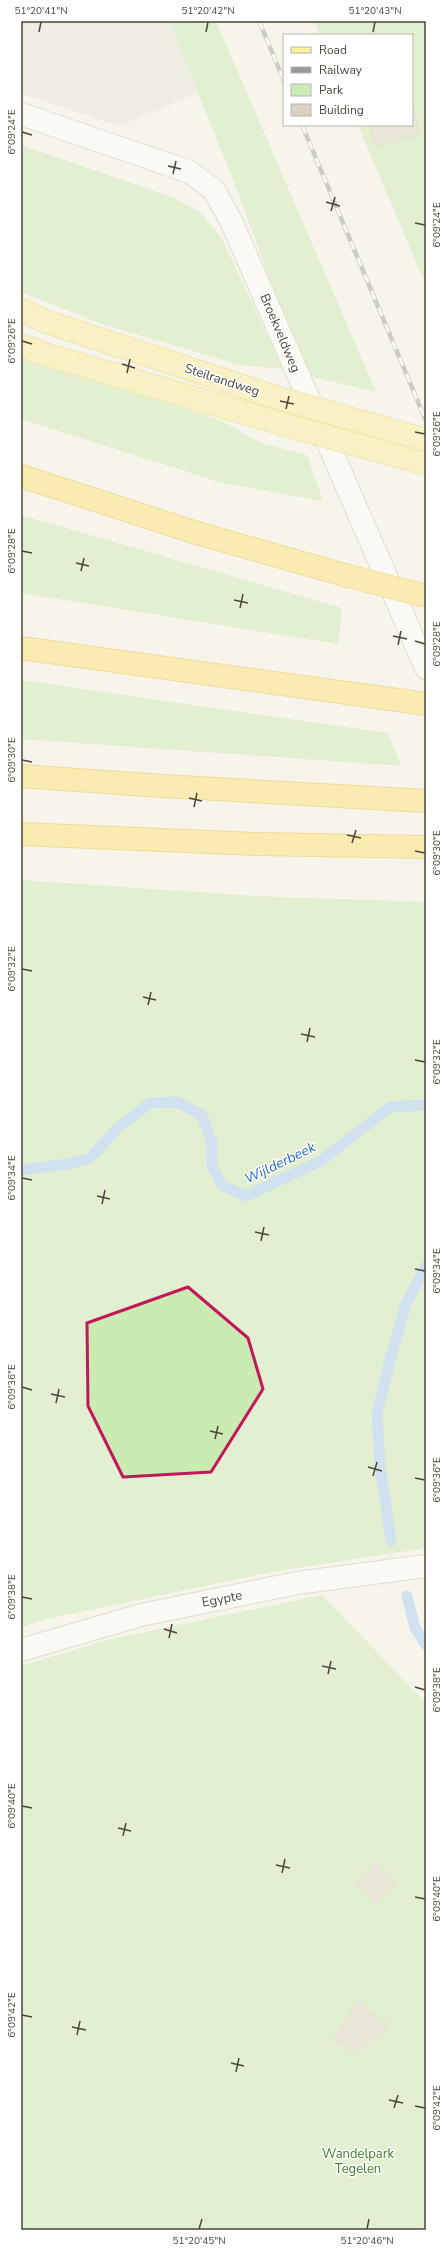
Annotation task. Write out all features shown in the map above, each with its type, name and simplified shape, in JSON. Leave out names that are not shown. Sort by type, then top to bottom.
[{"type":"highway","points":[[21,476],[200,534],[348,576],[426,596]]},
{"type":"highway","points":[[21,648],[426,704]]},
{"type":"highway","points":[[21,776],[426,802]]},
{"type":"highway","points":[[21,834],[258,844],[426,847]]},
{"type":"main road","name":"Steilrandweg","points":[[21,310],[47,322],[275,397],[426,440]]},
{"type":"main road","name":"Steilrandweg","points":[[21,345],[41,353],[286,425],[426,464]]},
{"type":"street","name":"Broekveldweg","points":[[21,114],[190,172],[214,190],[232,223],[426,668]]},
{"type":"street","name":"Egypte","points":[[21,1650],[141,1615],[297,1583],[426,1566]]},
{"type":"highlighted area","points":[[188,1287],[248,1338],[263,1389],[211,1472],[123,1477],[88,1406],[87,1323]]},
{"type":"shaded area","points":[[21,21],[169,21],[198,93],[119,126],[21,93]]},
{"type":"green space","points":[[169,21],[216,21],[376,392],[305,375],[237,190]]},
{"type":"green space","points":[[314,21],[426,21],[426,286],[358,126],[413,126],[413,34],[320,34]]},
{"type":"green space","points":[[21,145],[175,198],[201,213],[222,239],[283,369],[240,365],[102,324],[21,292]]},
{"type":"green space","points":[[21,349],[83,374],[222,421],[261,443],[307,455],[323,501],[222,483],[21,419]]},
{"type":"green space","points":[[21,515],[342,608],[338,644],[21,593]]},
{"type":"green space","points":[[21,680],[388,733],[401,766],[21,739]]},
{"type":"green space","points":[[21,880],[255,896],[426,902],[426,1548],[272,1572],[42,1620],[21,1628]]},
{"type":"green space","name":"Wandelpark Tegelen","points":[[322,1595],[426,1703],[426,2230],[21,2230],[21,1666],[107,1640]]},
{"type":"building","points":[[413,106],[420,135],[375,146],[369,126],[413,126]]},
{"type":"building","points":[[375,1862],[397,1882],[376,1904],[355,1884]]},
{"type":"building","points":[[357,2002],[388,2024],[377,2042],[369,2037],[357,2055],[333,2039]]},
{"type":"waterway","name":"Wijlderbeek","points":[[21,1170],[69,1164],[90,1158],[119,1127],[150,1103],[177,1102],[202,1115],[212,1143],[212,1167],[223,1186],[246,1196],[321,1161],[390,1107],[426,1105]]},
{"type":"waterway","points":[[391,1541],[380,1464],[377,1413],[406,1304],[426,1266]]},
{"type":"waterway","points":[[407,1596],[415,1628],[426,1645]]},
{"type":"railway","points":[[259,21],[283,79]]},
{"type":"railway","points":[[302,126],[426,421]]}]
